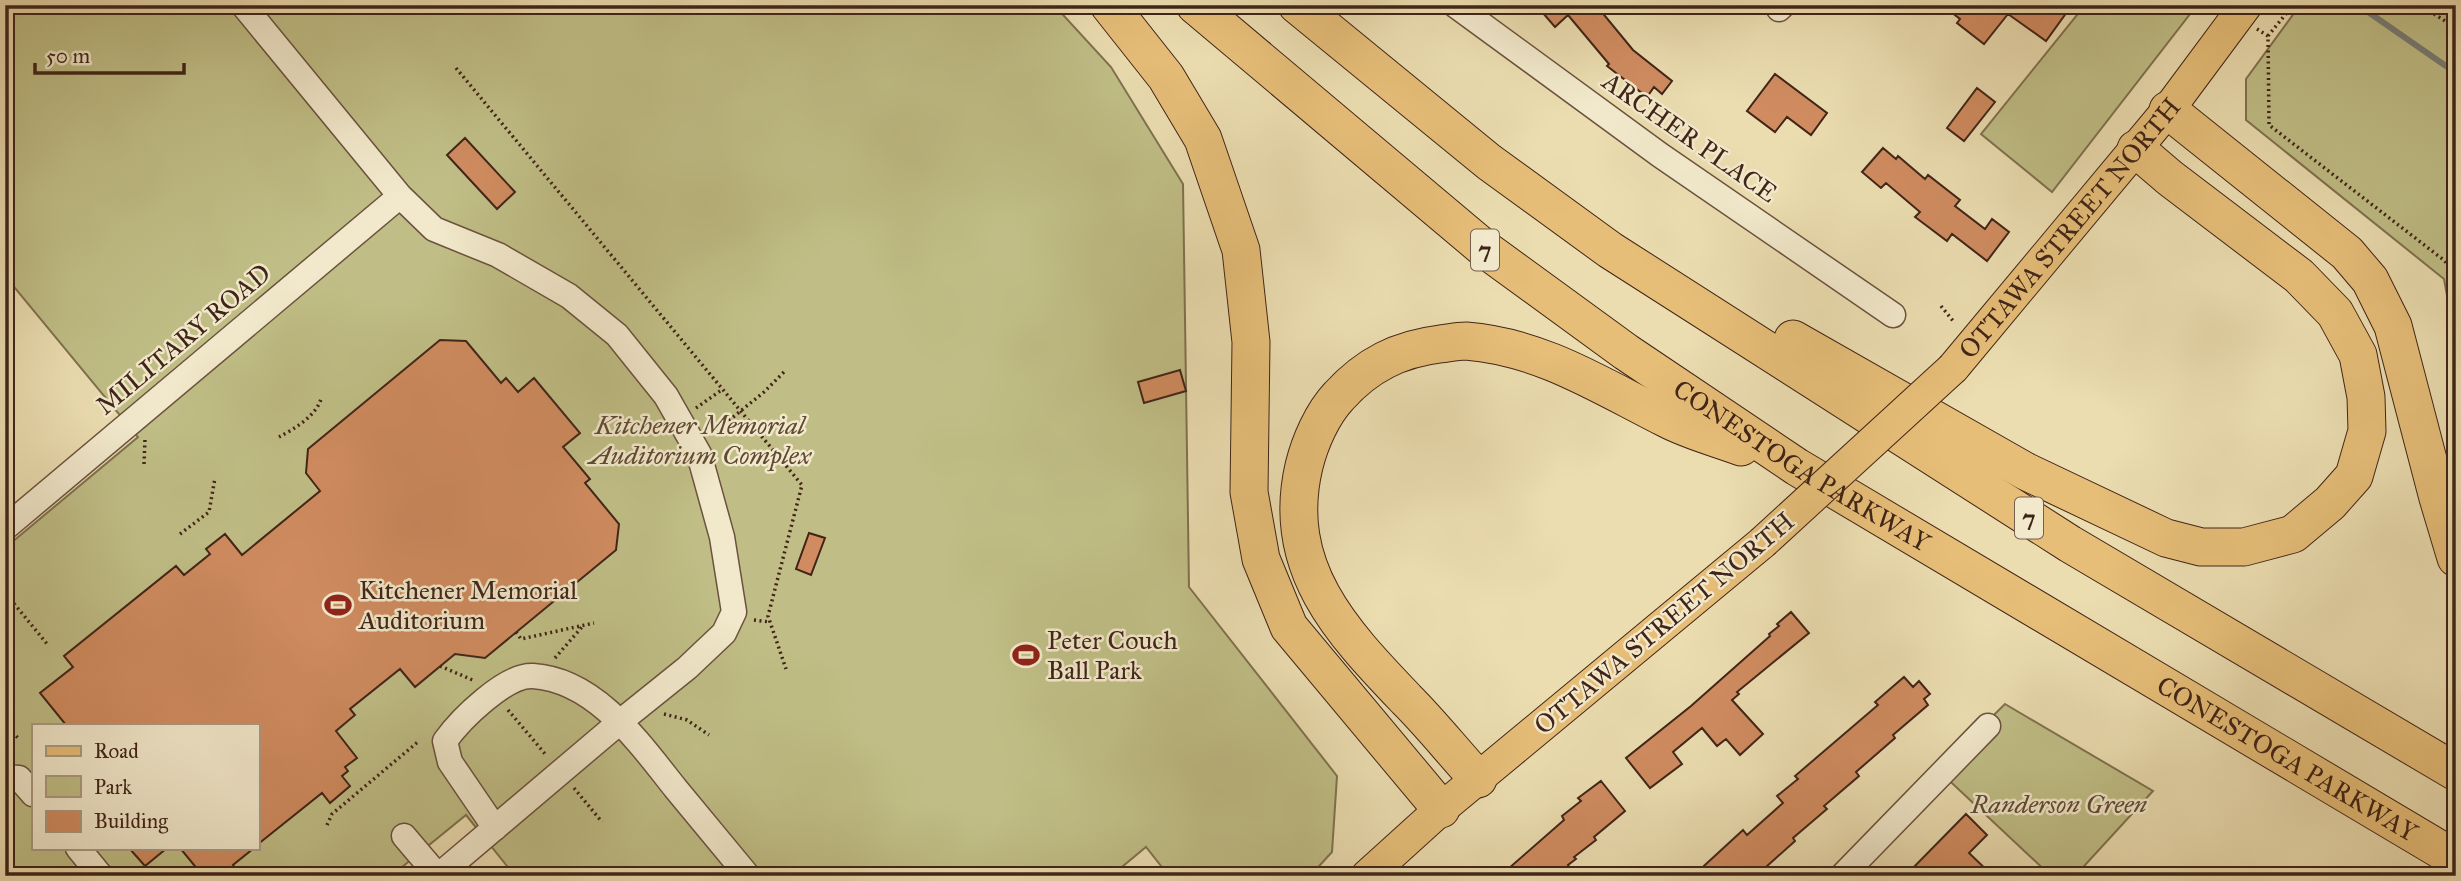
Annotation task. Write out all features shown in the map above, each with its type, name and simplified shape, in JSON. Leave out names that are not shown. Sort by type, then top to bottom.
[{"type":"highway","points":[[1109,5],[1166,77],[1203,139],[1241,250],[1251,342],[1249,492],[1261,559],[1289,627],[1441,809]]},
{"type":"highway","name":"CONESTOGA PARKWAY","points":[[1195,5],[1486,250],[1626,352],[1797,467],[2456,859]]},
{"type":"highway","name":"7","points":[[1297,5],[1489,162],[1610,250],[2070,544],[2456,772]]},
{"type":"highway","points":[[2168,110],[2347,253],[2370,280],[2393,326],[2456,558]]},
{"type":"highway","points":[[1610,250],[1746,313],[2025,471],[2166,538],[2201,547],[2244,547],[2293,534],[2330,503],[2354,476],[2367,431],[2366,397],[2358,355],[2335,313],[2299,275],[2170,178],[2136,149]]},
{"type":"highway","points":[[1478,779],[1343,631],[1321,597],[1307,563],[1299,527],[1299,513],[1300,486],[1309,447],[1333,402],[1354,380],[1382,359],[1418,346],[1462,341],[1497,345],[1565,366],[1670,421],[1797,467]]},
{"type":"main road","name":"OTTAWA STREET NORTH","points":[[1367,876],[1441,809],[1762,543],[1953,368],[2168,110],[2242,11]]},
{"type":"street","points":[[243,5],[400,196],[434,229],[498,255],[569,296],[617,335],[666,396],[699,454],[722,537],[734,612],[724,632],[687,668],[438,876],[404,836]]},
{"type":"street","name":"ARCHER PLACE","points":[[1455,5],[1660,155],[1893,315]]},
{"type":"street","name":"MILITARY ROAD","points":[[5,528],[400,196]]},
{"type":"street","points":[[495,828],[450,762],[446,741],[457,724],[512,680],[532,676],[572,685],[629,714],[748,876]]},
{"type":"street","points":[[1842,876],[1988,726]]},
{"type":"street","points":[[5,777],[19,778],[32,793]]},
{"type":"street","points":[[80,850],[101,876]]},
{"type":"path","points":[[2293,5],[2268,36],[2269,125],[2445,261],[2456,279]]},
{"type":"path","points":[[2420,5],[2456,28]]},
{"type":"path","points":[[2242,11],[2268,36]]},
{"type":"path","points":[[456,68],[802,485],[768,616],[786,669]]},
{"type":"path","points":[[1941,306],[1954,322]]},
{"type":"path","points":[[716,431],[784,372]]},
{"type":"path","points":[[688,412],[723,389]]},
{"type":"path","points":[[279,437],[294,429],[319,407],[321,399]]},
{"type":"path","points":[[180,534],[209,512],[215,478]]},
{"type":"path","points":[[7,595],[48,645]]},
{"type":"path","points":[[745,620],[770,622]]},
{"type":"path","points":[[516,632],[521,639],[594,623]]},
{"type":"path","points":[[553,663],[557,654],[582,627]]},
{"type":"path","points":[[440,666],[485,685]]},
{"type":"path","points":[[505,706],[550,759]]},
{"type":"path","points":[[629,714],[687,720],[709,734]]},
{"type":"path","points":[[5,724],[18,738]]},
{"type":"path","points":[[327,825],[331,814],[419,741]]},
{"type":"path","points":[[569,781],[602,822]]},
{"type":"green space","name":"Kitchener Memorial Auditorium Complex","points":[[5,5],[1054,5],[1111,67],[1183,184],[1189,587],[1337,776],[1332,852],[1310,876],[1169,876],[1146,847],[1111,876],[515,876],[466,815],[391,876],[5,876],[5,548],[138,437],[5,276]]},
{"type":"green space","points":[[2085,5],[2197,5],[2052,192],[1981,134]]},
{"type":"green space","points":[[2300,5],[2456,5],[2456,345],[2444,279],[2246,120],[2246,79]]},
{"type":"green space","name":"Randerson Green","points":[[2005,704],[2153,791],[2075,876],[2051,876],[1938,770]]},
{"type":"building","points":[[1536,5],[1596,5],[1633,50],[1672,81],[1662,94],[1654,87],[1647,97],[1607,66],[1609,64],[1568,15],[1555,27]]},
{"type":"building","points":[[1942,5],[2072,5],[2046,41],[2008,14],[1984,44],[1957,23],[1960,19]]},
{"type":"building","points":[[1775,74],[1827,113],[1811,135],[1787,117],[1775,132],[1747,111]]},
{"type":"building","points":[[1977,88],[1995,102],[1964,141],[1947,128]]},
{"type":"building","points":[[465,138],[515,192],[497,209],[447,155]]},
{"type":"building","points":[[1883,148],[1896,159],[1898,156],[1925,179],[1928,175],[1960,200],[1955,206],[1985,229],[1992,219],[2009,232],[1987,261],[1952,234],[1947,241],[1915,217],[1920,212],[1886,183],[1881,188],[1862,172]]},
{"type":"building","name":"Kitchener Memorial Auditorium","points":[[440,340],[466,341],[501,383],[506,378],[518,392],[534,378],[580,433],[563,447],[590,479],[585,483],[619,524],[616,550],[485,658],[455,654],[415,687],[400,669],[350,709],[355,715],[336,731],[357,758],[345,767],[348,771],[342,776],[350,786],[330,803],[322,793],[259,843],[259,724],[65,724],[40,693],[73,667],[64,656],[176,566],[184,575],[210,554],[206,549],[225,534],[242,555],[320,491],[306,473],[308,449]]},
{"type":"building","points":[[1180,370],[1186,391],[1144,403],[1138,382]]},
{"type":"building","points":[[809,533],[825,538],[811,575],[796,569]]},
{"type":"building","points":[[1791,612],[1809,633],[1737,692],[1739,694],[1732,700],[1763,734],[1740,755],[1726,739],[1717,746],[1702,728],[1673,752],[1682,764],[1650,788],[1626,758],[1691,706],[1770,636],[1779,626],[1777,624]]},
{"type":"building","points":[[1904,677],[1913,687],[1919,681],[1930,694],[1924,699],[1928,705],[1856,772],[1859,776],[1824,806],[1827,809],[1793,838],[1795,841],[1756,876],[1693,876],[1743,830],[1747,835],[1783,803],[1777,796],[1798,779],[1795,776],[1878,705],[1875,702]]},
{"type":"building","points":[[1601,781],[1625,811],[1594,837],[1596,840],[1574,857],[1576,859],[1568,865],[1570,868],[1560,876],[1500,876],[1564,820],[1562,816],[1581,801],[1578,798]]},
{"type":"building","points":[[1966,814],[1987,835],[1969,853],[1993,876],[1905,876]]},
{"type":"building","points":[[131,850],[165,850],[145,866]]},
{"type":"building","points":[[182,850],[252,850],[233,865],[236,869],[228,876],[203,876]]},
{"type":"waterway","points":[[2358,5],[2456,73]]},
{"type":"place","name":"Kitchener Memorial Auditorium","points":[[338,605]]},
{"type":"place","name":"Peter Couch Ball Park","points":[[1026,655]]}]
